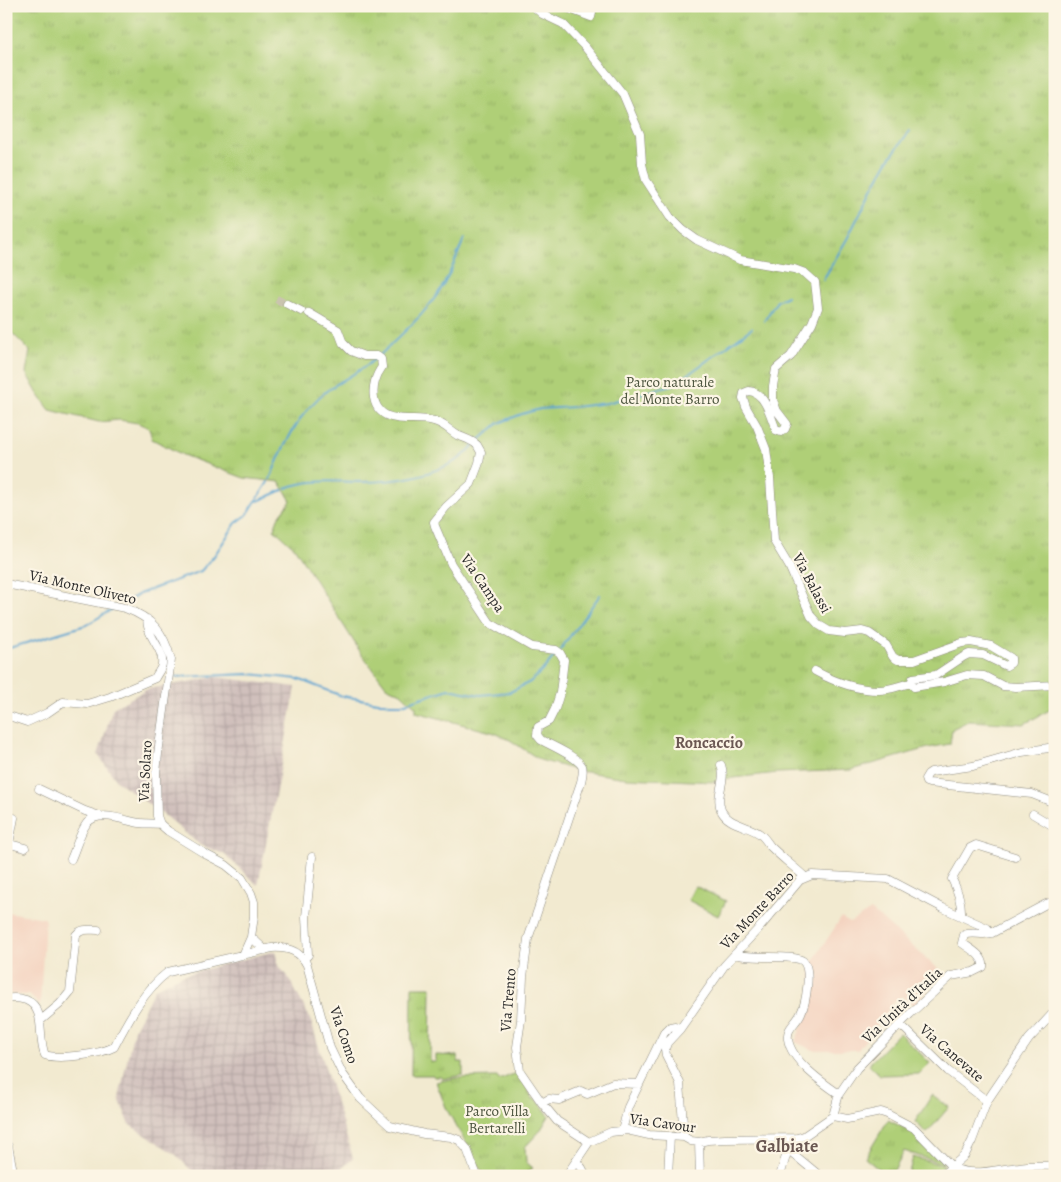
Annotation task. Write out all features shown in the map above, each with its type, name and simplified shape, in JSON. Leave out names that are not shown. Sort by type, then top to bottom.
[{"type":"street","name":"Via Balassi","points":[[533,6],[542,14],[564,24],[623,94],[640,134],[642,164],[646,180],[670,217],[683,230],[697,240],[733,256],[751,262],[781,266],[805,273],[815,282],[818,308],[812,323],[791,356],[776,369],[773,400],[777,411],[787,424],[785,430],[781,432],[776,430],[768,409],[757,393],[749,391],[744,393],[743,398],[766,449],[774,541],[790,566],[811,616],[819,625],[829,630],[869,633],[886,645],[893,657],[898,660],[914,660],[962,643],[971,642],[991,646],[1011,658],[1011,663],[1006,666],[983,656],[969,654],[963,656],[936,676],[913,678],[911,683]]},
{"type":"street","points":[[562,6],[591,17],[592,13],[586,6]]},
{"type":"street","name":"Via Campa","points":[[287,304],[338,330],[344,343],[351,351],[364,356],[379,357],[382,367],[373,385],[372,396],[379,409],[385,414],[396,418],[435,421],[478,445],[481,452],[471,484],[446,507],[434,522],[435,526],[451,564],[490,623],[532,647],[556,650],[564,660],[558,701],[553,716],[538,728],[537,735],[541,740],[573,758],[581,765],[583,771],[528,939]]},
{"type":"street","name":"Via Monte Oliveto","points":[[6,584],[124,608],[138,613],[150,621]]},
{"type":"street","points":[[6,716],[27,722],[64,702],[87,704],[110,697],[155,678],[162,665],[160,650],[147,627],[150,621]]},
{"type":"street","name":"Via Solaro","points":[[150,621],[168,646],[171,660],[156,773],[156,806],[160,824]]},
{"type":"street","points":[[815,671],[844,686],[873,689],[890,688],[911,683],[914,686],[920,686],[944,682],[966,675],[984,676],[1003,686],[1055,685]]},
{"type":"street","points":[[1055,747],[1022,752],[973,766],[931,772],[925,779],[929,783],[1032,794],[1055,803]]},
{"type":"street","points":[[721,765],[724,779],[719,799],[724,815],[759,833],[805,877]]},
{"type":"street","points":[[38,789],[102,817],[160,824],[207,855],[226,864],[242,878],[254,902],[254,916],[250,937],[242,955]]},
{"type":"street","points":[[1033,814],[1055,827]]},
{"type":"street","points":[[71,859],[87,824],[94,818],[102,817]]},
{"type":"street","points":[[14,818],[8,843],[25,848]]},
{"type":"street","points":[[961,916],[962,907],[959,892],[952,878],[970,848],[976,846],[1015,857]]},
{"type":"street","points":[[6,999],[12,998],[30,1002],[36,1008],[40,1021],[42,1049],[45,1055],[52,1057],[108,1050],[114,1046],[146,995],[158,980],[168,972],[283,947],[295,951],[304,959],[308,954],[306,917],[312,857]]},
{"type":"street","name":"Via Monte Barro","points":[[684,1138],[680,1083],[666,1055],[667,1043],[680,1029],[724,966],[762,926],[800,880],[812,875],[888,879],[987,928],[992,933]]},
{"type":"street","points":[[992,933],[1055,901]]},
{"type":"street","points":[[40,1021],[60,1004],[70,992],[76,935],[84,930],[98,930]]},
{"type":"street","name":"Via Unità d'Italia","points":[[833,1116],[839,1094],[857,1068],[900,1024],[952,976],[973,972],[983,966],[982,958],[962,943],[964,935],[968,933],[986,935],[992,933]]},
{"type":"street","points":[[250,937],[265,950]]},
{"type":"street","name":"Via Trento","points":[[528,939],[523,977],[522,1020],[516,1047],[520,1071],[542,1103]]},
{"type":"street","points":[[735,954],[753,958],[797,959],[805,964],[807,970],[807,993],[802,1012],[791,1027],[788,1036],[789,1044],[806,1069],[839,1094]]},
{"type":"street","name":"Via Como","points":[[304,959],[330,1048],[342,1073],[360,1098],[390,1126],[424,1134],[452,1137],[459,1140],[467,1149],[477,1176]]},
{"type":"street","points":[[944,1176],[945,1172],[965,1155],[987,1101],[1029,1039],[1055,1011]]},
{"type":"street","name":"Via Canevate","points":[[900,1024],[948,1071],[987,1101]]},
{"type":"street","points":[[622,1131],[628,1107],[664,1033],[674,1026],[680,1029]]},
{"type":"street","points":[[566,1176],[589,1142],[564,1127],[542,1103],[549,1099],[559,1100],[581,1091],[587,1094],[613,1083],[639,1084]]},
{"type":"street","points":[[833,1116],[847,1119],[880,1112],[905,1122],[914,1128],[952,1167],[958,1170],[979,1173],[1021,1166],[1055,1166]]},
{"type":"street","name":"Via Cavour","points":[[589,1142],[611,1132],[627,1130],[699,1142],[725,1139],[784,1143],[804,1136],[833,1116]]},
{"type":"street","points":[[668,1176],[670,1136]]},
{"type":"street","points":[[699,1142],[700,1176]]},
{"type":"street","points":[[780,1176],[786,1156],[784,1143]]},
{"type":"street","points":[[784,1143],[820,1176]]},
{"type":"street","points":[[8,1146],[14,1176]]},
{"type":"street","points":[[576,1161],[586,1176]]},
{"type":"shaded area","points":[[216,677],[296,687],[258,885],[224,854],[200,845],[165,816],[117,781],[98,755],[113,708],[148,689]]},
{"type":"shaded area","points":[[871,910],[943,973],[914,1005],[901,996],[892,1004],[858,1050],[813,1050],[795,1042],[811,1004],[811,964],[841,918],[850,923]]},
{"type":"shaded area","points":[[6,912],[45,918],[40,1005],[29,995],[6,994]]},
{"type":"shaded area","points":[[275,951],[279,967],[287,975],[310,1018],[353,1158],[334,1176],[197,1176],[175,1154],[130,1125],[119,1098],[134,1029],[155,988],[183,975]]},
{"type":"green space","name":"Parco naturale del Monte Barro","points":[[6,6],[1055,6],[1055,707],[1024,724],[968,721],[952,729],[950,744],[928,748],[851,770],[777,773],[724,779],[714,782],[626,778],[580,771],[540,760],[510,740],[495,733],[416,712],[416,707],[401,693],[386,686],[361,653],[295,548],[274,529],[278,518],[291,501],[280,482],[244,478],[183,455],[152,439],[149,428],[138,423],[119,420],[99,422],[50,410],[38,394],[26,373],[30,351],[11,332],[6,330]]},
{"type":"green space","points":[[695,886],[726,901],[718,916],[688,900]]},
{"type":"green space","points":[[412,987],[431,987],[430,1062],[436,1062],[436,1055],[458,1056],[458,1062],[463,1062],[463,1075],[442,1079],[442,1077],[434,1077],[433,1075],[411,1075]]},
{"type":"green space","points":[[899,1033],[930,1063],[919,1074],[880,1075],[869,1064]]},
{"type":"green space","name":"Parco Villa Bertarelli","points":[[519,1072],[533,1099],[537,1099],[549,1116],[540,1131],[525,1147],[526,1162],[533,1168],[522,1176],[485,1176],[447,1110],[436,1082],[457,1078],[497,1077],[499,1080]]},
{"type":"green space","points":[[932,1095],[949,1107],[927,1133],[915,1122]]},
{"type":"green space","points":[[888,1120],[914,1133],[944,1163],[904,1151],[891,1176],[881,1176],[879,1174],[881,1171],[865,1158]]},
{"type":"green space","points":[[913,1157],[945,1166],[942,1176],[908,1176]]},
{"type":"waterway","points":[[823,280],[888,161],[910,130]]},
{"type":"waterway","points":[[380,355],[413,323],[435,298],[448,277],[464,239]]},
{"type":"waterway","points":[[764,321],[777,301],[787,296]]},
{"type":"waterway","points":[[477,442],[499,423],[522,414],[540,409],[607,403],[675,384],[752,328]]},
{"type":"waterway","points":[[270,479],[286,442],[309,408],[329,389],[375,359]]},
{"type":"waterway","points":[[286,488],[324,481],[374,482],[412,477],[448,465],[461,458],[473,446]]},
{"type":"waterway","points":[[122,604],[139,594],[201,571],[214,556],[236,523],[247,515],[268,482]]},
{"type":"waterway","points":[[258,501],[283,490]]},
{"type":"waterway","points":[[560,650],[600,595]]},
{"type":"waterway","points":[[6,649],[86,625],[113,609]]},
{"type":"waterway","points":[[175,677],[250,674],[298,679],[342,696],[390,704],[402,704],[449,689],[480,695],[510,692],[530,682],[557,653]]},
{"type":"tunnel","points":[[276,299],[287,304]]},
{"type":"district","name":"Roncaccio","points":[[709,742]]},
{"type":"district","name":"Galbiate","points":[[787,1146]]}]
